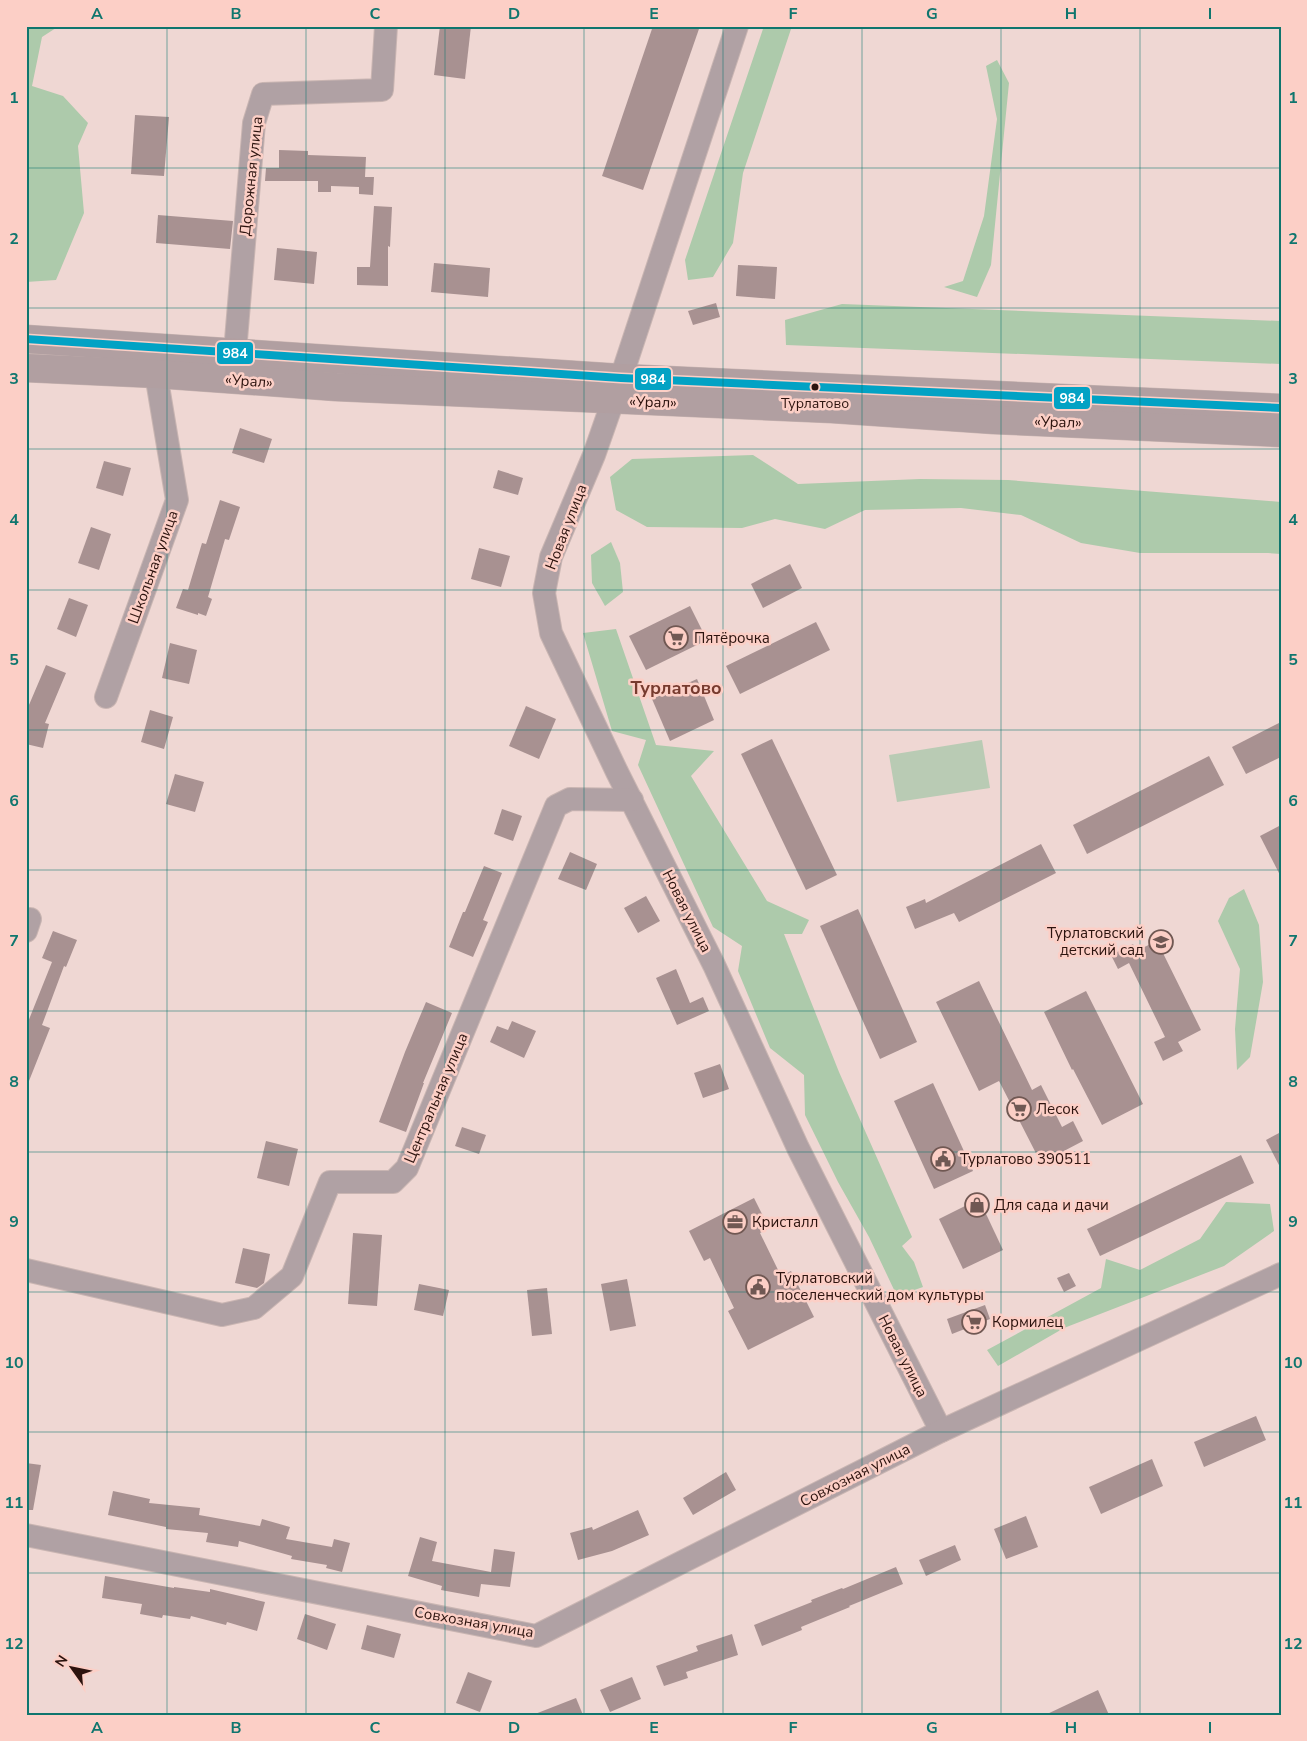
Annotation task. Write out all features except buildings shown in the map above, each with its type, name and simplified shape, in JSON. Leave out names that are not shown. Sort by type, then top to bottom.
[{"type":"highway","name":"«Урал»","points":[[26,339],[235,352],[832,409],[994,420],[1281,433]]},
{"type":"highway","name":"«Урал»","points":[[26,368],[567,398],[617,389],[1281,408]]},
{"type":"street","name":"Дорожная улица","points":[[235,352],[254,123],[263,94],[382,90],[386,26]]},
{"type":"street","name":"Новая улица","points":[[737,26],[594,455],[551,557],[544,593],[552,633],[617,772],[714,965],[798,1148],[941,1431]]},
{"type":"street","name":"Школьная улица","points":[[106,697],[177,500],[156,374]]},
{"type":"street","points":[[567,398],[574,400],[586,409],[594,421],[599,437]]},
{"type":"street","name":"Центральная улица","points":[[26,1270],[222,1315],[254,1308],[292,1276],[330,1182],[393,1182],[408,1168],[556,806],[570,799],[632,800]]},
{"type":"street","name":"Совхозная улица","points":[[26,1535],[536,1636],[941,1431],[1281,1274]]},
{"type":"green space","points":[[26,26],[59,26],[42,37],[32,86],[63,96],[88,123],[78,146],[84,213],[56,280],[26,282]]},
{"type":"green space","points":[[764,26],[792,26],[743,173],[733,243],[713,277],[688,280],[685,260]]},
{"type":"green space","points":[[997,60],[1009,83],[991,265],[977,297],[944,287],[963,281],[984,216],[997,119],[986,66]]},
{"type":"green space","points":[[842,304],[1281,321],[1281,364],[786,345],[785,320]]},
{"type":"green space","points":[[753,455],[798,484],[920,479],[1008,480],[1281,502],[1281,554],[1140,553],[1081,543],[1021,515],[961,508],[865,510],[825,529],[775,519],[742,528],[647,527],[616,510],[610,477],[632,459]]},
{"type":"green space","points":[[611,542],[620,563],[623,592],[605,606],[592,583],[591,555]]},
{"type":"green space","points":[[616,629],[656,745],[714,751],[691,776],[767,901],[809,920],[802,934],[784,934],[839,1072],[912,1237],[902,1246],[914,1262],[923,1287],[897,1296],[869,1237],[838,1182],[805,1115],[804,1075],[770,1048],[738,971],[742,946],[713,927],[638,765],[646,740],[612,731],[583,633]]},
{"type":"green space","points":[[982,740],[990,788],[897,802],[889,755]]},
{"type":"green space","points":[[1244,889],[1259,925],[1263,982],[1250,1057],[1237,1070],[1235,1029],[1240,969],[1218,921],[1229,898]]},
{"type":"green space","points":[[1226,1202],[1270,1204],[1274,1231],[1224,1266],[1064,1328],[998,1366],[987,1350],[1101,1288],[1106,1259],[1140,1270],[1200,1239]]},
{"type":"transit line","name":"984","points":[[26,339],[621,378],[1281,408]]},
{"type":"place","name":"Турлатово","points":[[815,387]]},
{"type":"place","name":"Пятёрочка","points":[[676,638]]},
{"type":"place","name":"Турлатовский детский сад","points":[[1161,942]]},
{"type":"place","name":"Лесок","points":[[1019,1109]]},
{"type":"place","name":"Турлатово 390511","points":[[943,1159]]},
{"type":"place","name":"Для сада и дачи","points":[[977,1205]]},
{"type":"place","name":"Кристалл","points":[[735,1222]]},
{"type":"place","name":"Турлатовский поселенческий дом культуры","points":[[758,1287]]},
{"type":"place","name":"Кормилец","points":[[974,1322]]},
{"type":"district","name":"Турлатово","points":[[676,688]]}]
